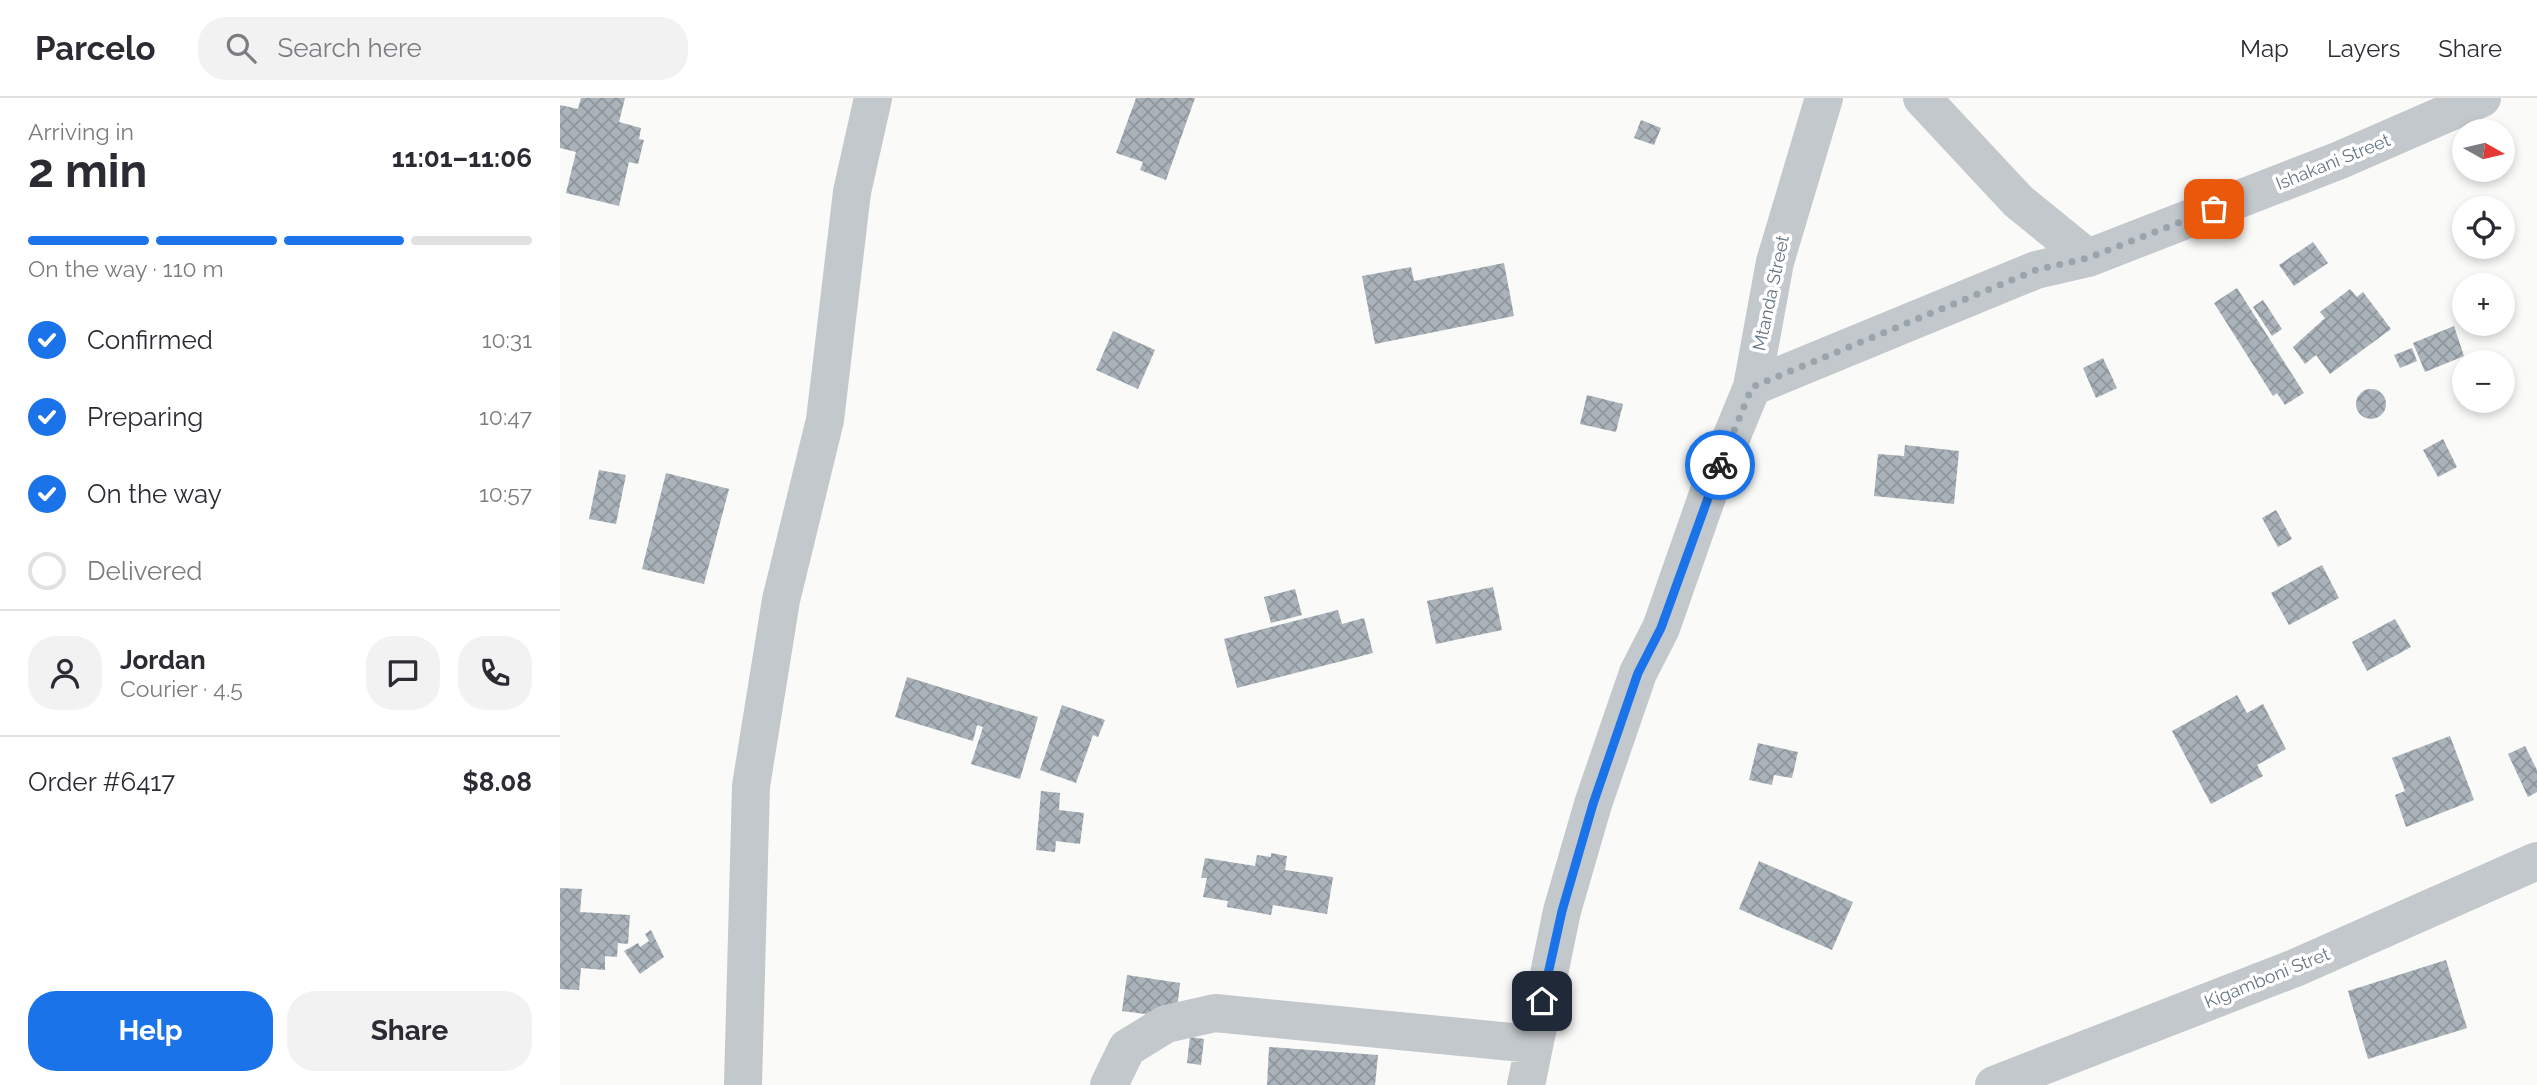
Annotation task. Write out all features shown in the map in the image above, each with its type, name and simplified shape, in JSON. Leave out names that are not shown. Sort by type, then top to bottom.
[{"type":"street","points":[[743,1085],[751,786],[782,600],[825,420],[852,192],[873,98]]},
{"type":"street","name":"Mtanda Street","points":[[1526,1085],[1562,911],[1593,804],[1638,673],[1661,628],[1708,495],[1752,387],[1775,262],[1824,98]]},
{"type":"street","points":[[1922,98],[2018,201],[2088,258]]},
{"type":"street","name":"Ishakani Street","points":[[1752,387],[2036,270],[2088,258],[2340,160],[2423,111],[2482,98]]},
{"type":"street","name":"Kigamboni Stret","points":[[1994,1085],[2295,968],[2537,861]]},
{"type":"street","points":[[1109,1085],[1127,1048],[1166,1024],[1216,1013],[1533,1044]]},
{"type":"building","points":[[581,98],[625,98],[619,122],[641,128],[639,139],[644,140],[638,164],[629,162],[619,206],[566,193],[576,152],[560,148],[560,105],[578,109]]},
{"type":"building","points":[[1136,98],[1195,98],[1166,180],[1140,170],[1143,162],[1116,153]]},
{"type":"building","points":[[1641,120],[1661,128],[1654,145],[1634,138]]},
{"type":"building","points":[[2313,242],[2328,263],[2294,286],[2279,265]]},
{"type":"building","points":[[1504,263],[1514,316],[1375,344],[1362,276],[1411,267],[1414,281]]},
{"type":"building","points":[[2237,288],[2304,393],[2285,405],[2277,393],[2273,396],[2214,303]]},
{"type":"building","points":[[2350,289],[2357,297],[2363,292],[2391,329],[2330,374],[2316,355],[2305,364],[2293,347],[2325,318],[2320,312]]},
{"type":"building","points":[[2263,300],[2282,329],[2272,336],[2253,307]]},
{"type":"building","points":[[2452,327],[2452,336],[2457,336],[2462,350],[2452,350],[2452,361],[2425,372],[2413,343]]},
{"type":"building","points":[[1113,331],[1155,350],[1138,389],[1096,370]]},
{"type":"building","points":[[2412,348],[2417,361],[2400,368],[2394,355]]},
{"type":"building","points":[[2103,358],[2117,388],[2096,398],[2083,368]]},
{"type":"building","points":[[2371,389],[2382,393],[2386,404],[2382,415],[2371,419],[2360,415],[2356,404],[2360,393]]},
{"type":"building","points":[[1587,395],[1623,404],[1616,432],[1580,424]]},
{"type":"building","points":[[2443,439],[2457,467],[2438,477],[2423,450]]},
{"type":"building","points":[[1905,445],[1959,451],[1954,504],[1874,496],[1878,454],[1904,456]]},
{"type":"building","points":[[599,470],[626,475],[616,524],[589,519]]},
{"type":"building","points":[[666,473],[729,489],[704,584],[642,569]]},
{"type":"building","points":[[2276,510],[2292,539],[2278,547],[2262,518]]},
{"type":"building","points":[[2322,565],[2339,598],[2289,625],[2271,593]]},
{"type":"building","points":[[1493,587],[1502,630],[1436,644],[1427,601]]},
{"type":"building","points":[[1295,589],[1302,615],[1271,623],[1264,597]]},
{"type":"building","points":[[1338,610],[1342,624],[1364,618],[1373,653],[1237,688],[1224,639]]},
{"type":"building","points":[[2395,619],[2411,647],[2367,671],[2352,642]]},
{"type":"building","points":[[907,677],[1038,717],[1020,779],[971,764],[983,727],[977,725],[973,741],[895,717]]},
{"type":"building","points":[[2237,695],[2247,713],[2263,704],[2286,749],[2257,765],[2263,776],[2211,804],[2172,731]]},
{"type":"building","points":[[1062,705],[1105,720],[1098,737],[1093,735],[1076,783],[1040,770]]},
{"type":"building","points":[[2450,736],[2474,800],[2406,827],[2395,795],[2405,791],[2392,758]]},
{"type":"building","points":[[1758,743],[1798,752],[1792,778],[1774,775],[1772,785],[1749,780]]},
{"type":"building","points":[[2525,746],[2537,770],[2537,792],[2528,797],[2508,754]]},
{"type":"building","points":[[1041,791],[1060,793],[1059,810],[1084,813],[1080,844],[1056,841],[1055,852],[1036,850]]},
{"type":"building","points":[[1271,853],[1287,856],[1285,870],[1333,877],[1327,914],[1273,905],[1271,915],[1227,907],[1228,901],[1203,897],[1207,878],[1201,878],[1205,858],[1255,866],[1257,855],[1271,857]]},
{"type":"building","points":[[1759,861],[1853,902],[1832,950],[1739,909]]},
{"type":"building","points":[[560,888],[582,889],[580,912],[630,915],[628,944],[618,943],[617,957],[605,956],[605,970],[581,968],[579,990],[560,989]]},
{"type":"building","points":[[651,930],[664,957],[640,974],[624,951],[638,943],[640,947],[649,941],[645,934]]},
{"type":"building","points":[[2446,960],[2467,1028],[2368,1059],[2348,991]]},
{"type":"building","points":[[1127,975],[1180,983],[1176,1018],[1122,1011]]},
{"type":"building","points":[[1190,1037],[1204,1039],[1201,1065],[1187,1063]]},
{"type":"building","points":[[1269,1047],[1378,1055],[1375,1085],[1267,1085]]},
{"type":"way so far","points":[[1720,465],[1752,387],[2036,270],[2088,258],[2214,209]]},
{"type":"route","points":[[1542,1001],[1562,911],[1593,804],[1638,673],[1661,628],[1720,465]]}]
